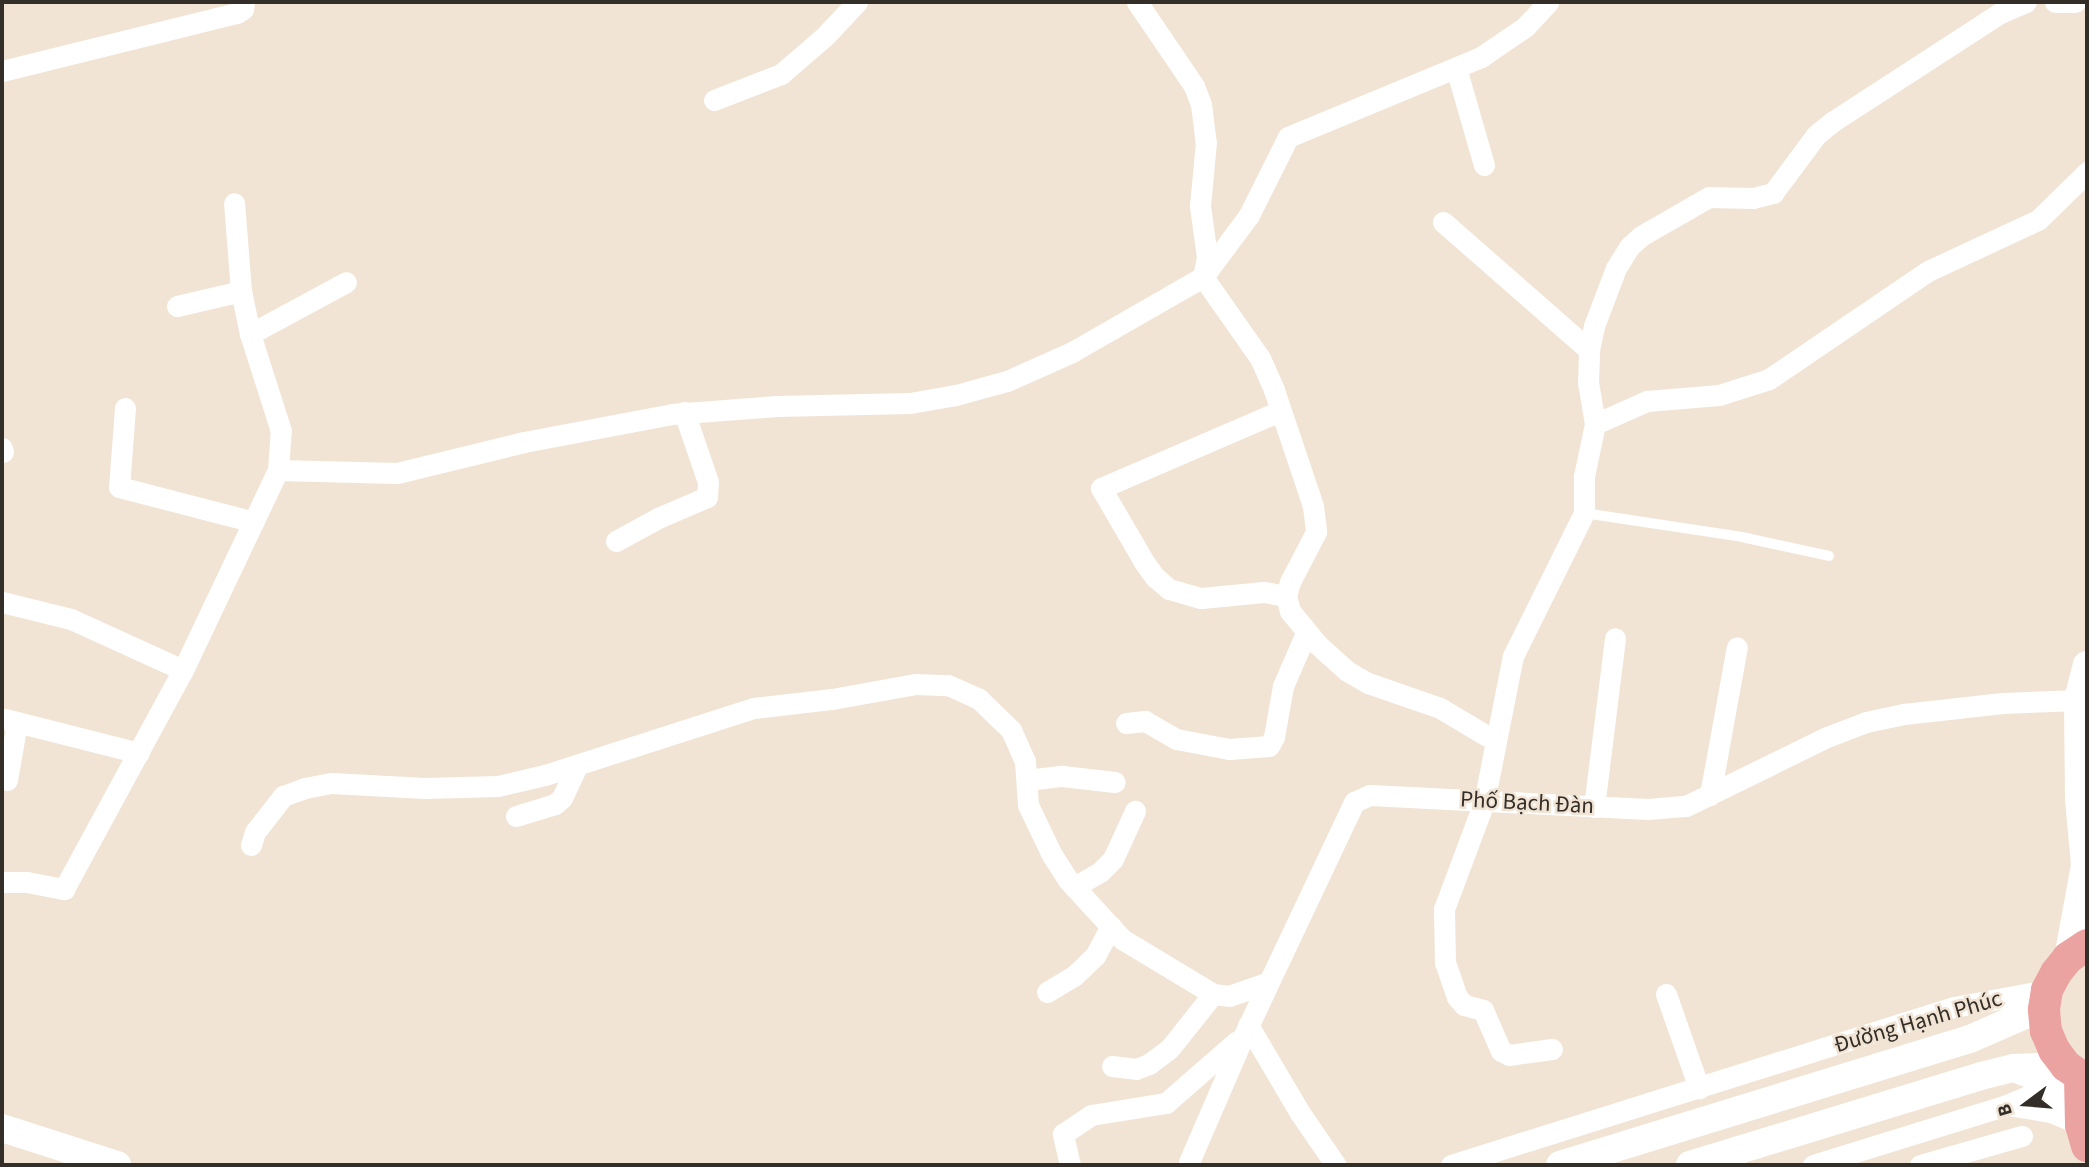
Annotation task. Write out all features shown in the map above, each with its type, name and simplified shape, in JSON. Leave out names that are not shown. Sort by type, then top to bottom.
[{"type":"main road","points":[[2084,1136],[2070,1076],[2046,1031],[2044,1010],[2047,990],[2056,973],[2078,951],[2086,866],[2078,700],[2087,665]]},
{"type":"main road","name":"Đường Hạnh Phúc","points":[[1560,1165],[1614,1157],[1970,1039],[2028,1014],[2047,990]]},
{"type":"main road","points":[[1690,1165],[2014,1068],[2070,1076]]},
{"type":"main road","points":[[2,1128],[117,1165]]},
{"type":"street","points":[[2,71],[237,13],[243,9],[244,2]]},
{"type":"street","points":[[714,100],[781,74],[825,36],[857,2]]},
{"type":"street","points":[[1137,2],[1194,86],[1200,104],[1206,142],[1201,190],[1207,257],[1203,277],[1260,358],[1316,521],[1312,543],[1297,568],[1286,596],[1290,611],[1329,657],[1368,683],[1440,708],[1494,740]]},
{"type":"street","points":[[278,470],[397,473],[512,445],[684,412],[910,402],[979,389],[1054,362],[1203,277],[1249,215],[1288,137],[1456,68],[1513,38],[1548,2]]},
{"type":"street","points":[[1552,1049],[1509,1055],[1501,1051],[1483,1010],[1464,1005],[1457,997],[1445,963],[1444,909],[1484,802],[1494,740],[1513,656],[1584,513],[1584,476],[1595,424],[1588,382],[1588,350],[1616,268],[1630,246],[1641,236],[1714,195],[1754,198],[1773,193],[1802,152],[1832,122],[2000,13],[2026,2]]},
{"type":"street","points":[[2055,2],[2075,2]]},
{"type":"street","points":[[1456,68],[1483,165]]},
{"type":"street","points":[[1595,424],[1647,401],[1719,396],[1769,379],[1928,271],[2038,220],[2087,172]]},
{"type":"street","points":[[2,882],[64,889],[183,670],[278,470],[281,432],[250,334],[241,291],[234,203]]},
{"type":"street","points":[[1443,222],[1588,350]]},
{"type":"street","points":[[250,334],[346,282]]},
{"type":"street","points":[[177,306],[241,291]]},
{"type":"street","points":[[125,408],[118,487],[254,522]]},
{"type":"street","points":[[1280,411],[1101,488],[1144,562],[1168,589],[1201,598],[1264,592],[1286,596]]},
{"type":"street","points":[[616,541],[658,518],[707,497],[708,482],[684,412]]},
{"type":"street","points":[[2,602],[71,619],[183,670]]},
{"type":"street","points":[[1126,723],[1145,721],[1176,739],[1229,749],[1269,746],[1283,686],[1306,633]]},
{"type":"street","points":[[1594,807],[1615,638]]},
{"type":"street","points":[[1710,794],[1737,647]]},
{"type":"street","points":[[251,845],[254,832],[283,796],[306,788],[331,783],[486,787],[577,766],[678,735],[738,711],[933,684],[964,691],[998,715],[1020,745],[1027,780],[1028,805],[1052,855],[1074,887],[1122,939],[1213,994],[1229,996],[1269,982]]},
{"type":"street","name":"Phố Bạch Đàn","points":[[1189,1163],[1246,1030],[1354,802],[1370,794],[1594,807],[1648,809],[1686,806],[1827,737],[1867,722],[1904,714],[2002,703],[2078,700]]},
{"type":"street","points":[[7,780],[11,721],[139,753]]},
{"type":"street","points":[[516,816],[538,811],[562,798],[577,766]]},
{"type":"street","points":[[1027,780],[1062,776],[1115,782]]},
{"type":"street","points":[[1074,887],[1100,872],[1113,859],[1135,811]]},
{"type":"street","points":[[1047,992],[1074,976],[1095,956],[1111,926]]},
{"type":"street","name":"Đường Hạnh Phúc","points":[[1451,1165],[1954,1007],[2047,990]]},
{"type":"street","points":[[1112,1066],[1136,1069],[1149,1065],[1170,1048],[1213,994]]},
{"type":"street","points":[[1666,994],[1699,1088]]},
{"type":"street","points":[[1070,1165],[1063,1134],[1091,1115],[1166,1103],[1246,1030],[1335,1164]]},
{"type":"street","points":[[1813,1165],[1853,1160],[2007,1105],[2070,1076]]},
{"type":"street","points":[[2007,1105],[2051,1112],[2084,1136]]},
{"type":"street","points":[[1602,1119],[1614,1157]]},
{"type":"street","points":[[1920,1165],[2022,1136]]},
{"type":"lane","points":[[1584,513],[1742,537],[1829,556]]}]
